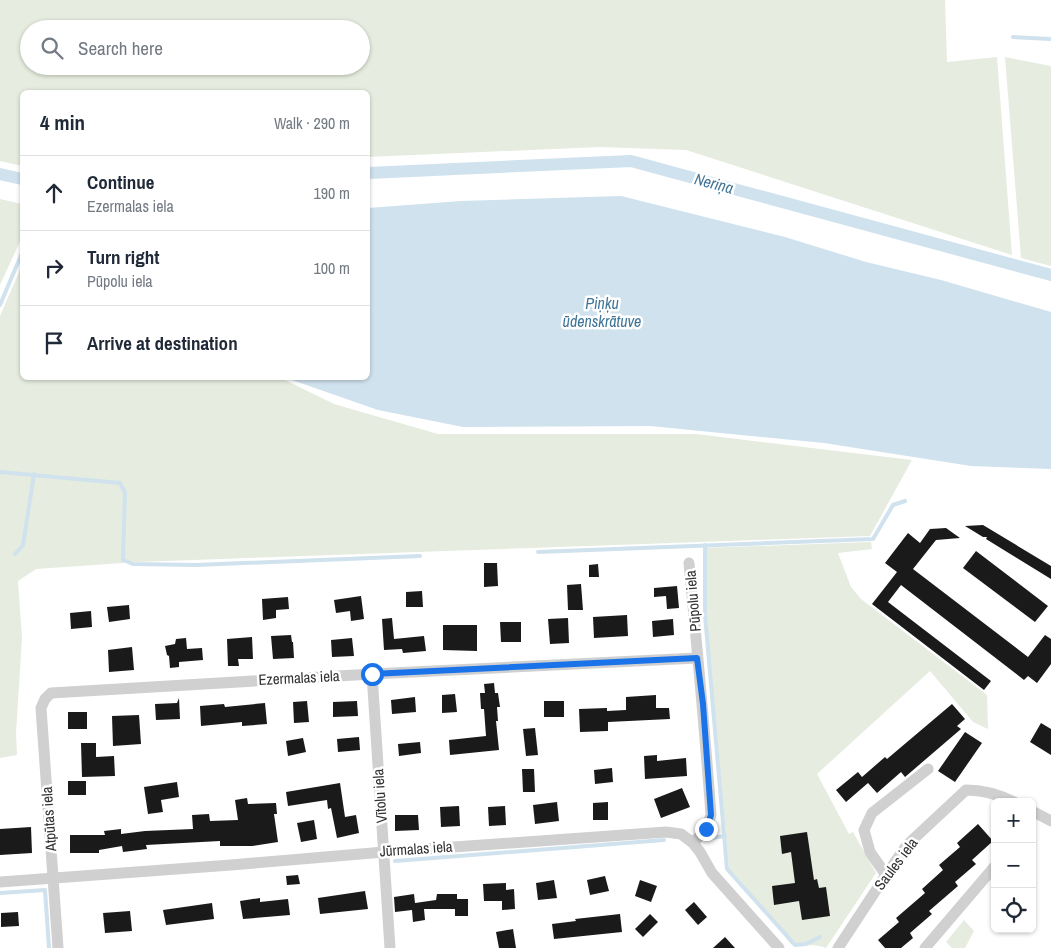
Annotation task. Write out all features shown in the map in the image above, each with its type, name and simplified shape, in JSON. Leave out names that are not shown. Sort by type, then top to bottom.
[{"type":"street","name":"Pūpolu iela","points":[[689,563],[703,704],[711,815],[706,829],[693,843]]},
{"type":"street","name":"Ezermalas iela","points":[[51,693],[372,674],[697,658]]},
{"type":"street","name":"Vītolu iela","points":[[372,674],[390,948]]},
{"type":"street","name":"Atpūtas iela","points":[[51,693],[45,699],[42,708],[58,948]]},
{"type":"street","points":[[886,875],[870,852],[864,830],[872,812],[928,769]]},
{"type":"street","name":"Saules iela","points":[[838,948],[907,846],[966,790],[989,792],[1004,798]]},
{"type":"street","points":[[1036,816],[1051,821]]},
{"type":"street","name":"Jūrmalas iela","points":[[0,882],[666,832],[681,834],[693,843]]},
{"type":"street","points":[[693,843],[712,873],[779,948]]},
{"type":"street","points":[[925,948],[991,871]]},
{"type":"shaded area","points":[[0,0],[945,0],[947,62],[997,57],[1012,255],[686,150],[599,147],[370,157],[370,90],[20,90],[20,166],[0,161]]},
{"type":"shaded area","points":[[1005,57],[1051,66],[1051,266],[1021,258]]},
{"type":"shaded area","points":[[0,199],[20,204],[20,241],[0,285]]},
{"type":"shaded area","points":[[20,270],[20,380],[285,380],[334,404],[438,434],[696,434],[912,460],[870,536],[137,562],[36,569],[18,581],[22,638],[16,733],[17,755],[0,758],[0,316]]},
{"type":"shaded area","points":[[871,542],[872,549],[838,553],[851,587],[861,599],[987,695],[988,729],[973,722],[930,671],[817,774],[849,834],[853,832],[876,873],[826,948],[791,944],[729,870],[704,589],[703,548]]},
{"type":"shaded area","points":[[964,920],[974,931],[965,948],[952,948],[946,942]]},
{"type":"water","name":"Piņķu ūdenskrātuve","points":[[621,196],[785,237],[866,262],[941,280],[1051,312],[1051,469],[971,466],[824,443],[650,426],[463,427],[378,410],[292,380],[370,380],[370,208],[461,201]]},
{"type":"building","points":[[983,525],[1051,566],[1051,579],[986,539],[987,537],[983,537],[965,526]]},
{"type":"building","points":[[946,528],[960,538],[936,540],[913,569],[1028,657],[1045,635],[1051,639],[1051,664],[1037,683],[1028,676],[1024,680],[901,585],[888,602],[991,681],[984,690],[872,604],[897,572],[885,563],[908,533],[920,543],[930,529]]},
{"type":"building","points":[[976,551],[1048,606],[1035,622],[963,568]]},
{"type":"building","points":[[484,563],[497,563],[498,586],[484,587]]},
{"type":"building","points":[[598,564],[599,577],[589,577],[589,565]]},
{"type":"building","points":[[581,584],[583,610],[568,610],[567,585]]},
{"type":"building","points":[[677,586],[679,608],[667,609],[666,596],[654,597],[654,588]]},
{"type":"building","points":[[422,591],[423,607],[406,607],[406,592]]},
{"type":"building","points":[[361,596],[364,619],[351,621],[350,611],[336,613],[334,600]]},
{"type":"building","points":[[288,597],[289,609],[276,610],[276,618],[263,620],[262,599]]},
{"type":"building","points":[[129,605],[130,619],[109,622],[107,607]]},
{"type":"building","points":[[91,611],[92,627],[71,629],[70,613]]},
{"type":"building","points":[[627,615],[628,636],[594,638],[593,617]]},
{"type":"building","points":[[392,618],[394,639],[424,636],[426,651],[403,653],[402,649],[384,650],[382,619]]},
{"type":"building","points":[[568,618],[569,643],[550,644],[548,619]]},
{"type":"building","points":[[673,619],[674,635],[653,637],[652,621]]},
{"type":"building","points":[[500,622],[521,622],[521,642],[501,642]]},
{"type":"building","points":[[443,625],[477,625],[477,651],[443,650]]},
{"type":"building","points":[[291,635],[294,658],[273,659],[271,636]]},
{"type":"building","points":[[252,637],[253,659],[238,659],[239,666],[228,666],[227,639]]},
{"type":"building","points":[[186,638],[187,649],[202,648],[203,660],[179,662],[179,667],[170,668],[169,656],[165,646],[175,644],[176,639]]},
{"type":"building","points":[[352,638],[354,656],[332,657],[331,640]]},
{"type":"building","points":[[132,647],[134,670],[109,672],[108,650]]},
{"type":"building","points":[[494,683],[500,707],[497,707],[498,721],[496,721],[499,750],[450,755],[449,740],[486,736],[484,709],[481,709],[480,693],[485,693],[484,684]]},
{"type":"building","points":[[455,694],[457,712],[442,713],[442,695]]},
{"type":"building","points":[[656,695],[656,708],[669,708],[670,719],[608,722],[608,731],[580,732],[579,709],[607,708],[607,711],[626,710],[626,697]]},
{"type":"building","points":[[415,697],[416,712],[392,714],[391,700]]},
{"type":"building","points":[[179,698],[180,719],[156,720],[155,704],[177,703]]},
{"type":"building","points":[[307,701],[309,722],[294,723],[293,702]]},
{"type":"building","points":[[357,701],[358,716],[333,717],[333,702]]},
{"type":"building","points":[[544,701],[564,701],[564,717],[544,717]]},
{"type":"building","points":[[265,703],[267,724],[242,726],[242,722],[201,726],[200,706],[224,704],[225,707]]},
{"type":"building","points":[[952,704],[965,719],[957,726],[961,729],[905,777],[901,772],[877,793],[868,783],[846,802],[836,790],[858,772],[862,777],[885,757],[887,759]]},
{"type":"building","points":[[68,712],[87,712],[87,729],[68,729]]},
{"type":"building","points":[[139,715],[141,744],[113,746],[112,716]]},
{"type":"building","points":[[1041,723],[1051,729],[1051,755],[1030,742]]},
{"type":"building","points":[[535,728],[538,755],[526,756],[523,729]]},
{"type":"building","points":[[965,732],[982,743],[955,782],[938,771]]},
{"type":"building","points":[[359,737],[360,750],[338,752],[337,739]]},
{"type":"building","points":[[303,738],[306,752],[288,756],[286,741]]},
{"type":"building","points":[[420,742],[421,753],[399,756],[398,744]]},
{"type":"building","points":[[81,743],[96,743],[96,757],[114,756],[115,776],[82,777]]},
{"type":"building","points":[[657,755],[657,761],[686,758],[687,776],[645,779],[644,756]]},
{"type":"building","points":[[612,768],[613,782],[595,784],[594,770]]},
{"type":"building","points":[[522,769],[534,769],[535,792],[523,792]]},
{"type":"building","points":[[68,781],[86,781],[86,795],[68,795]]},
{"type":"building","points":[[177,782],[179,797],[161,800],[163,812],[148,814],[144,787]]},
{"type":"building","points":[[340,783],[345,817],[356,815],[359,833],[337,838],[331,808],[328,809],[327,800],[288,806],[286,792]]},
{"type":"building","points":[[682,788],[690,807],[661,818],[654,799]]},
{"type":"building","points":[[247,798],[248,804],[276,803],[277,814],[274,814],[278,842],[252,846],[220,846],[220,841],[146,845],[147,849],[123,852],[122,846],[99,850],[99,853],[70,853],[70,835],[105,835],[104,831],[121,829],[121,834],[193,829],[192,815],[209,814],[210,821],[238,820],[235,800]]},
{"type":"building","points":[[557,802],[559,821],[535,824],[533,805]]},
{"type":"building","points":[[608,802],[608,820],[593,820],[593,803]]},
{"type":"building","points":[[459,806],[460,826],[441,827],[440,807]]},
{"type":"building","points":[[505,806],[506,825],[489,826],[488,807]]},
{"type":"building","points":[[395,815],[418,815],[419,830],[395,831]]},
{"type":"building","points":[[314,820],[317,839],[301,842],[297,823]]},
{"type":"building","points":[[978,824],[991,839],[991,843],[972,860],[976,864],[955,882],[958,886],[929,911],[932,914],[910,933],[913,938],[901,948],[885,948],[878,940],[899,922],[896,918],[925,893],[922,889],[943,870],[939,865],[960,847],[957,843]]},
{"type":"building","points":[[31,827],[32,853],[0,855],[0,829]]},
{"type":"building","points":[[807,832],[814,880],[817,879],[819,888],[826,887],[830,916],[802,920],[799,901],[774,905],[772,886],[795,883],[791,852],[782,854],[780,836]]},
{"type":"building","points":[[298,875],[300,884],[287,885],[286,876]]},
{"type":"building","points":[[605,876],[609,891],[590,895],[587,880]]},
{"type":"building","points":[[554,880],[557,898],[538,900],[536,883]]},
{"type":"building","points":[[640,880],[657,886],[651,902],[635,896]]},
{"type":"building","points":[[506,883],[506,890],[514,889],[515,909],[502,910],[502,901],[484,901],[483,884]]},
{"type":"building","points":[[365,891],[368,909],[320,914],[318,898]]},
{"type":"building","points":[[414,894],[415,903],[436,900],[437,894],[457,894],[457,899],[468,899],[468,916],[455,916],[455,909],[424,909],[425,920],[413,922],[412,910],[395,912],[394,897]]},
{"type":"building","points":[[260,898],[260,902],[288,899],[290,915],[243,919],[240,901]]},
{"type":"building","points":[[694,902],[707,917],[698,925],[685,910]]},
{"type":"building","points":[[212,903],[214,919],[166,925],[163,910]]},
{"type":"building","points":[[130,911],[132,931],[105,933],[103,913]]},
{"type":"building","points":[[18,912],[19,926],[1,927],[1,913]]},
{"type":"building","points":[[620,914],[622,932],[554,939],[552,924],[576,921],[575,919]]},
{"type":"building","points":[[650,914],[658,922],[643,937],[635,929]]},
{"type":"building","points":[[513,929],[516,948],[499,948],[496,932]]},
{"type":"building","points":[[725,937],[735,948],[713,948]]},
{"type":"waterway","points":[[1013,37],[1051,39]]},
{"type":"waterway","name":"Neriņa","points":[[370,173],[631,161],[1051,275]]},
{"type":"waterway","name":"Neriņa","points":[[0,174],[20,179]]},
{"type":"waterway","points":[[0,305],[20,258]]},
{"type":"waterway","points":[[0,472],[120,483],[125,493],[123,560],[133,564],[196,565],[420,556]]},
{"type":"waterway","points":[[15,554],[23,545],[34,474]]},
{"type":"waterway","points":[[538,552],[873,539],[893,505],[905,501]]},
{"type":"waterway","points":[[705,545],[705,615],[727,869],[795,945],[806,944],[820,937]]},
{"type":"waterway","points":[[711,838],[725,836]]},
{"type":"waterway","points":[[395,861],[664,840]]},
{"type":"waterway","points":[[0,893],[45,890],[49,948]]},
{"type":"route","points":[[372,674],[697,658],[703,704],[711,815],[706,829]]}]
